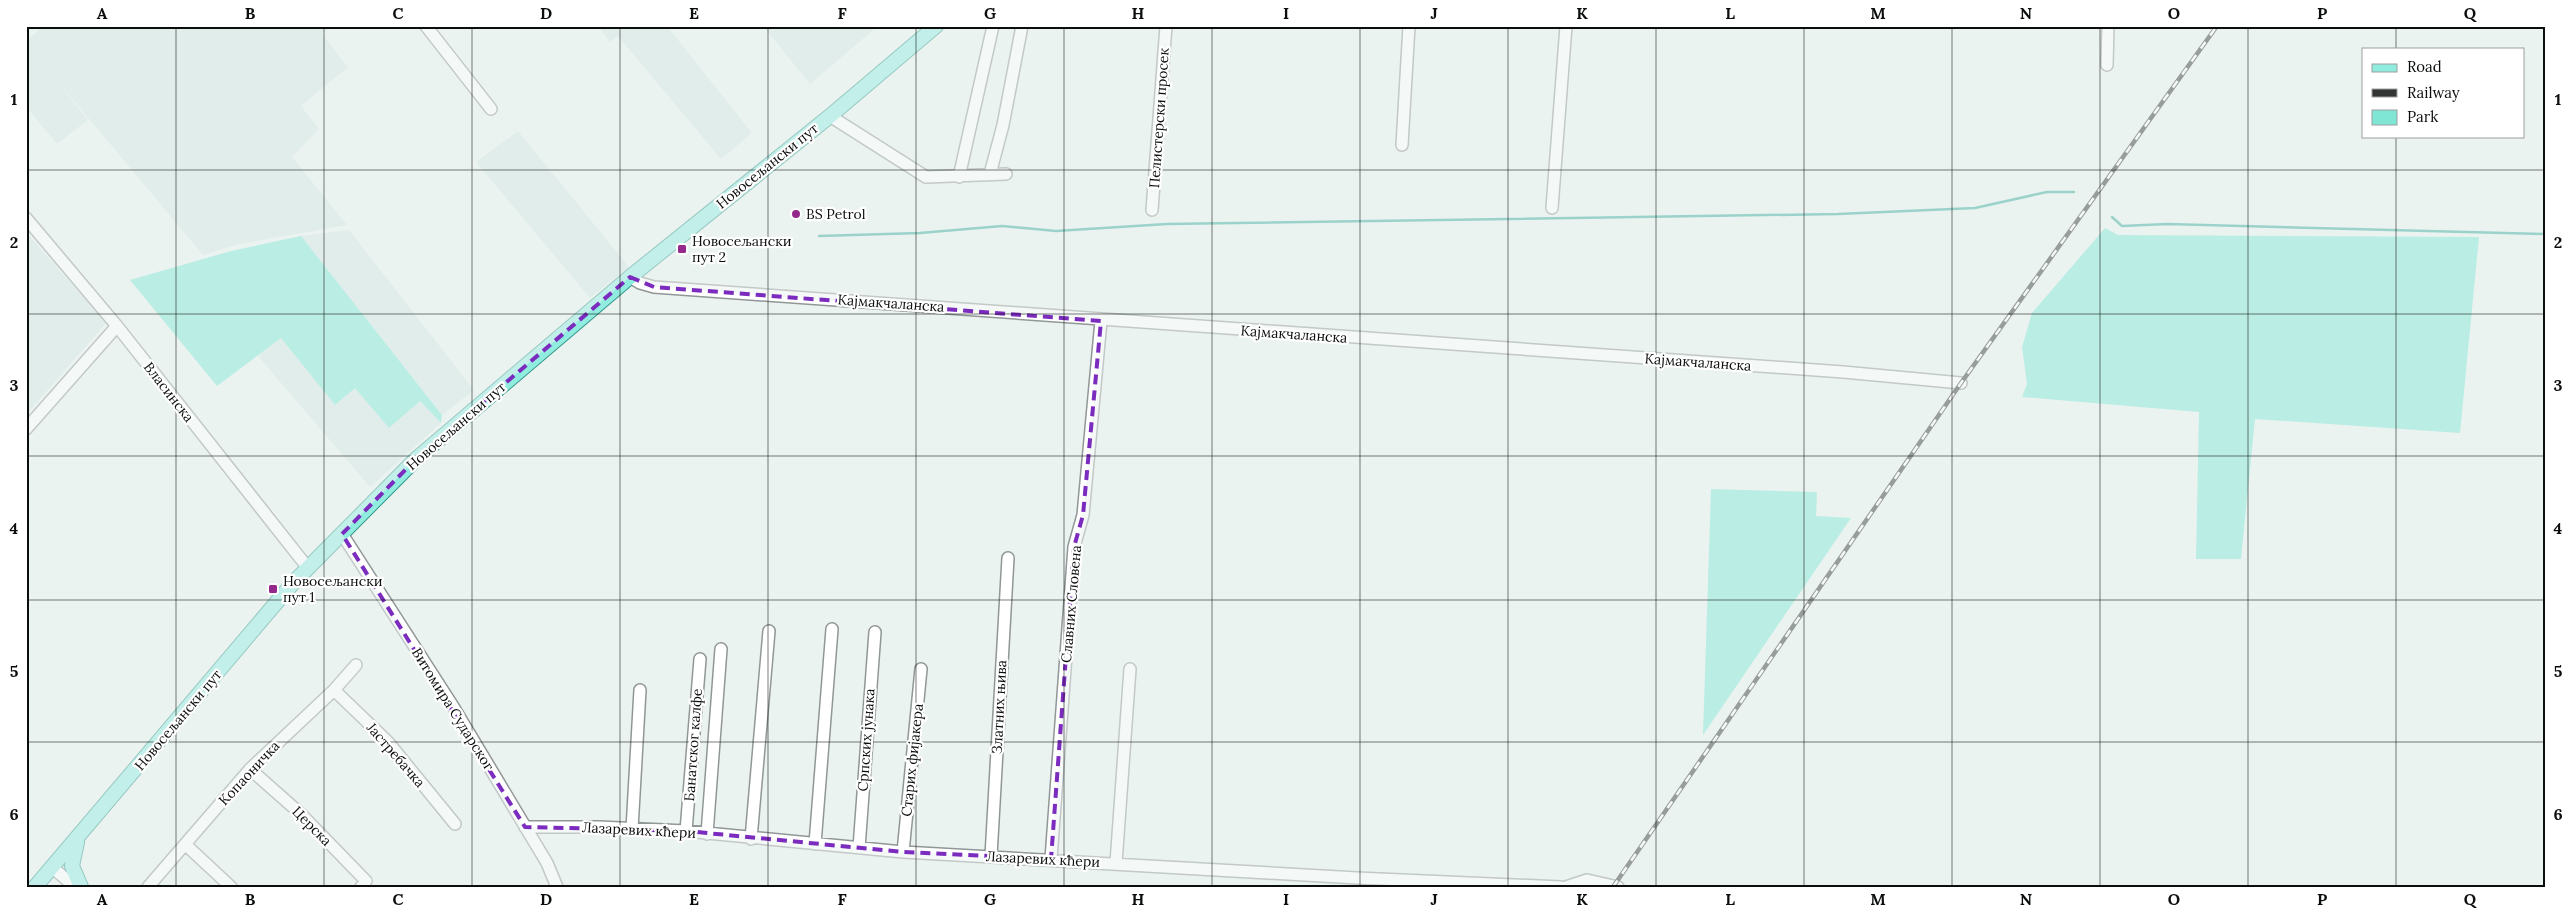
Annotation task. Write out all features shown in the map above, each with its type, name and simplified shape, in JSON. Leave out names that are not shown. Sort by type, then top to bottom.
[{"type":"main road","name":"Новосељански пут","points":[[35,887],[308,568],[416,459],[630,277],[830,116],[936,26]]},
{"type":"main road","points":[[78,836],[72,866],[81,887]]},
{"type":"street","points":[[426,26],[491,109]]},
{"type":"street","points":[[959,177],[993,26]]},
{"type":"street","points":[[990,174],[1003,125],[1022,26]]},
{"type":"street","name":"Пелистерски просек","points":[[1152,210],[1166,26]]},
{"type":"street","points":[[1402,145],[1409,26]]},
{"type":"street","points":[[1552,208],[1566,26]]},
{"type":"street","points":[[2107,65],[2108,26]]},
{"type":"street","points":[[830,116],[923,176],[959,177],[1006,174]]},
{"type":"street","name":"Власинска","points":[[26,218],[117,326],[308,568]]},
{"type":"street","name":"Кајмакчаланска","points":[[630,277],[640,283],[654,287],[870,301],[1100,321],[1843,372],[1961,383]]},
{"type":"street","name":"Славних Словена","points":[[1051,859],[1074,547],[1083,515],[1100,321]]},
{"type":"street","points":[[26,429],[117,326]]},
{"type":"street","name":"Витомира Сударског","points":[[342,534],[454,708],[547,863],[557,887]]},
{"type":"street","name":"Златних њива","points":[[990,856],[1008,558]]},
{"type":"street","points":[[815,844],[832,629]]},
{"type":"street","points":[[751,839],[769,631]]},
{"type":"street","name":"Српских јунака","points":[[860,848],[875,632]]},
{"type":"street","points":[[707,834],[721,649]]},
{"type":"street","name":"Банатског калфе","points":[[686,831],[700,658]]},
{"type":"street","name":"Копаоничка","points":[[148,887],[250,769],[334,690],[356,665]]},
{"type":"street","name":"Старих фијакера","points":[[903,852],[921,668]]},
{"type":"street","points":[[1116,863],[1130,669]]},
{"type":"street","name":"Јастребачка","points":[[334,690],[388,742],[455,824]]},
{"type":"street","points":[[632,829],[640,690]]},
{"type":"street","name":"Церска","points":[[250,769],[302,815],[366,885]]},
{"type":"street","name":"Лазаревих кћери","points":[[525,827],[686,831],[751,839],[903,852],[1562,887]]},
{"type":"street","points":[[186,845],[231,887]]},
{"type":"street","points":[[49,870],[66,887]]},
{"type":"street","points":[[49,870],[75,887]]},
{"type":"street","points":[[1566,887],[1587,880],[1618,887]]},
{"type":"highlighted area","points":[[630,277],[654,287],[1101,321],[1083,515],[1074,547],[1051,859],[903,852],[686,831],[525,827],[342,534],[416,459]]},
{"type":"shaded area","points":[[44,26],[331,26],[322,34],[348,67],[301,106],[319,129],[292,157],[347,225],[239,244],[203,255],[54,77],[88,120],[57,144],[26,107],[26,41]]},
{"type":"shaded area","points":[[598,26],[667,26],[752,133],[721,159],[618,36],[610,42]]},
{"type":"shaded area","points":[[763,26],[878,26],[810,84]]},
{"type":"shaded area","points":[[518,131],[629,267],[590,298],[476,162]]},
{"type":"shaded area","points":[[349,230],[474,390],[442,415],[301,236]]},
{"type":"shaded area","points":[[26,232],[106,323],[26,415]]},
{"type":"shaded area","points":[[281,337],[335,404],[355,387],[389,427],[420,401],[441,423],[370,487],[258,356]]},
{"type":"green space","points":[[2105,228],[2118,235],[2479,237],[2460,433],[2255,419],[2241,559],[2196,559],[2199,412],[2022,397],[2027,384],[2022,347],[2032,313]]},
{"type":"green space","points":[[301,236],[442,415],[441,423],[420,401],[389,428],[355,388],[335,405],[281,338],[217,386],[130,280],[231,251]]},
{"type":"green space","points":[[1711,489],[1817,492],[1816,516],[1851,518],[1703,735]]},
{"type":"waterway","points":[[819,236],[920,233],[1002,226],[1056,231],[1167,224],[1838,214],[1975,208],[2047,192],[2074,192]]},
{"type":"waterway","points":[[2112,217],[2122,226],[2167,224],[2546,234]]},
{"type":"railway","points":[[1613,887],[1961,383],[2217,26]]},
{"type":"place","name":"BS Petrol","points":[[796,214]]},
{"type":"place","name":"Новосељански пут 2","points":[[682,249]]},
{"type":"place","name":"Новосељански пут 1","points":[[273,589]]}]
